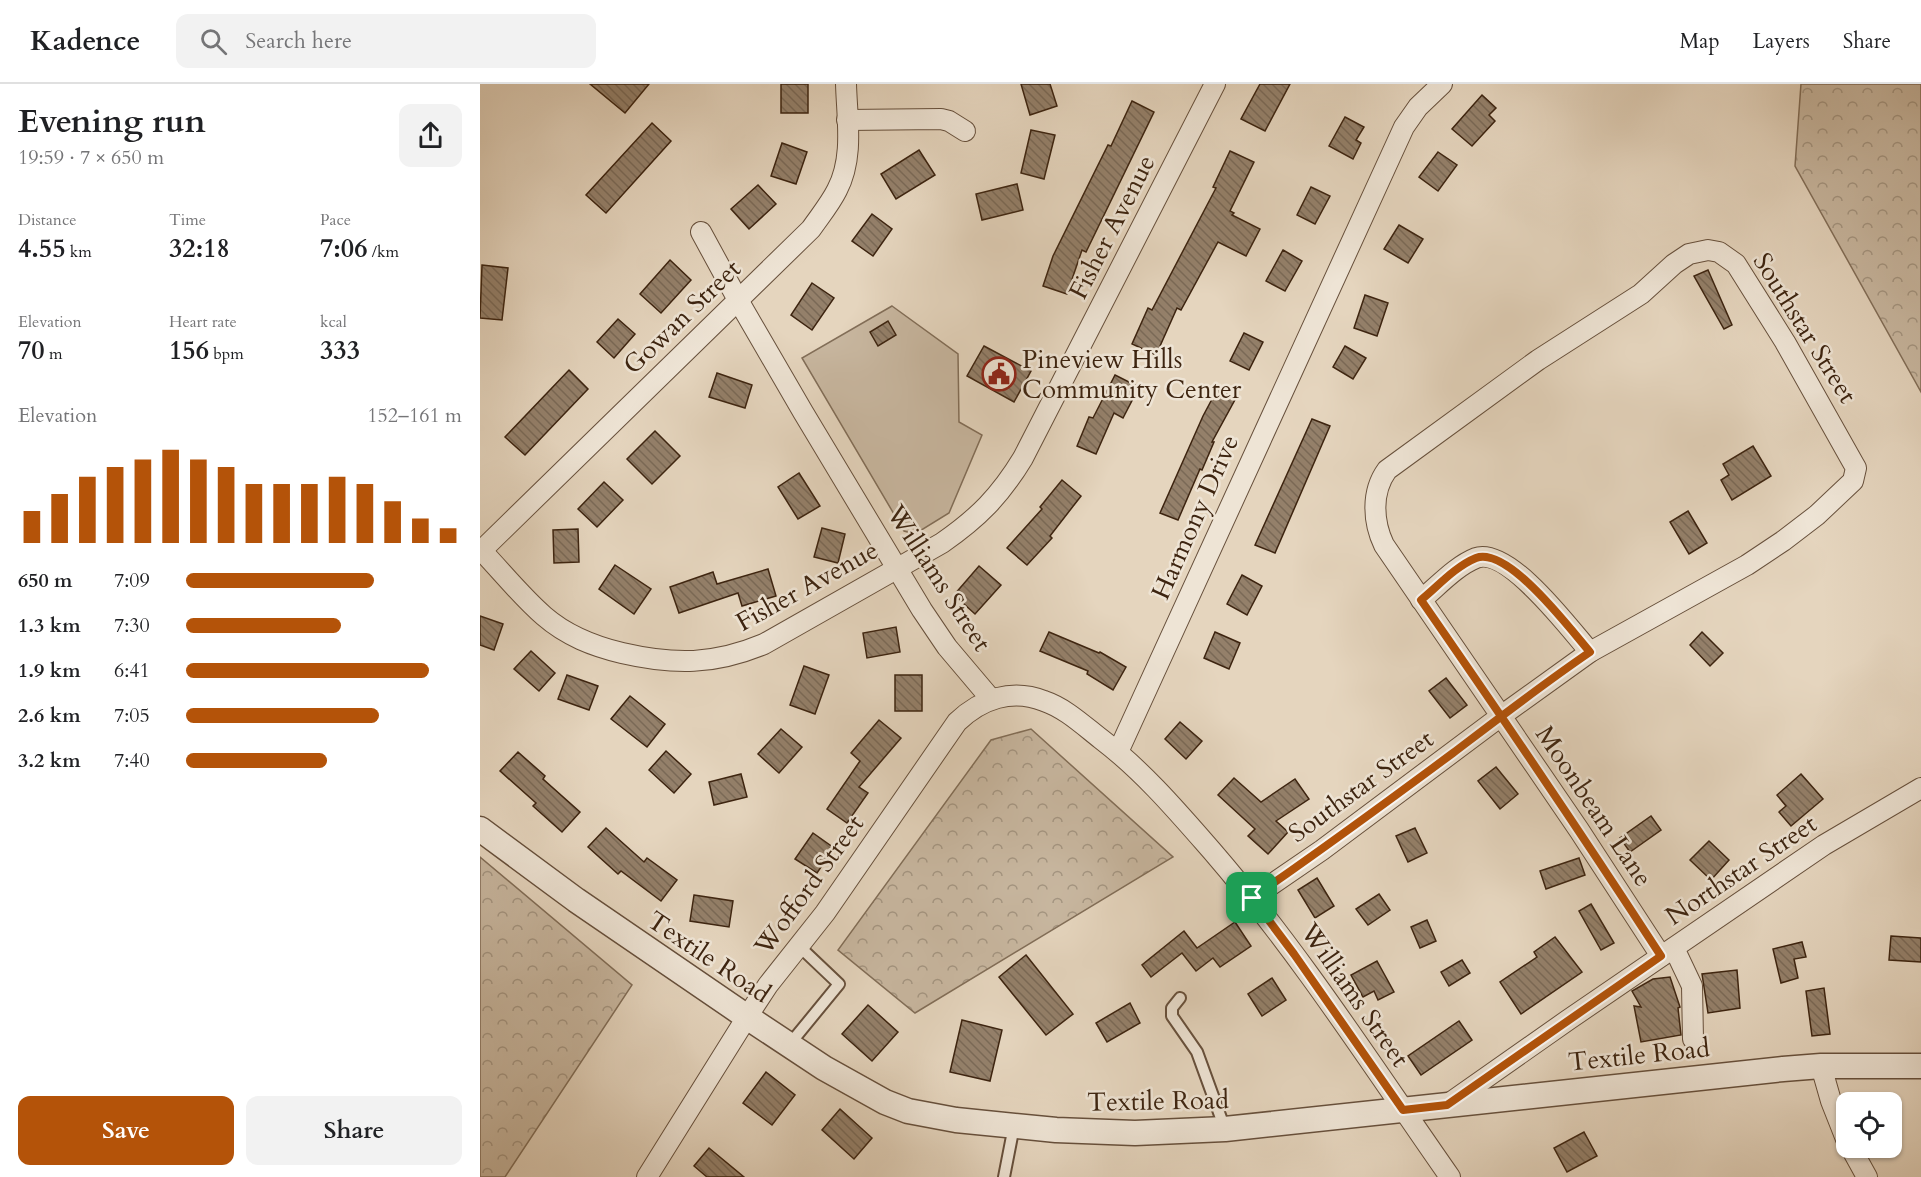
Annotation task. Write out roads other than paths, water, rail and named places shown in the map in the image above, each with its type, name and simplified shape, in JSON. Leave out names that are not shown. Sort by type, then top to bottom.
[{"type":"street","name":"Gowan Street","points":[[481,551],[811,229],[838,188],[846,166],[849,144],[846,84]]},
{"type":"street","name":"Fisher Avenue","points":[[481,551],[544,617],[569,634],[597,647],[655,660],[683,662],[708,661],[732,656],[764,644],[942,543],[988,506],[1007,483],[1023,458],[1215,84]]},
{"type":"street","name":"Harmony Drive","points":[[1118,752],[1404,127],[1418,107],[1442,84]]},
{"type":"street","points":[[847,120],[940,119],[949,121],[965,131]]},
{"type":"street","name":"Williams Street","points":[[701,232],[738,300],[897,568],[947,647],[991,699],[1011,695],[1028,696],[1045,701],[1075,719],[1118,752],[1173,806],[1252,898],[1294,954],[1450,1177]]},
{"type":"street","name":"Southstar Street","points":[[1252,898],[1322,850],[1590,652],[1747,565],[1817,515],[1853,481],[1856,468],[1785,342],[1736,264],[1719,252],[1708,250],[1689,254],[1674,264],[1641,294],[1538,360],[1387,470],[1383,476],[1377,491],[1375,510],[1380,537],[1393,560],[1501,716]]},
{"type":"street","points":[[1421,600],[1463,565],[1478,557],[1490,556],[1503,562],[1531,584],[1590,652]]},
{"type":"street","name":"Wofford Street","points":[[646,1177],[747,1017],[825,913],[957,722],[975,707],[991,699]]},
{"type":"street","name":"Moonbeam Lane","points":[[1501,716],[1579,830],[1692,986],[1693,1039]]},
{"type":"street","name":"Northstar Street","points":[[1447,1105],[1824,844],[1921,788]]},
{"type":"street","name":"Textile Road","points":[[480,829],[576,900],[824,1068],[908,1111],[956,1120],[1135,1133],[1225,1130],[1666,1080],[1821,1066],[1921,1066]]},
{"type":"street","points":[[1821,1066],[1836,1114]]},
{"type":"street","points":[[1857,1158],[1867,1177]]},
{"type":"lane","points":[[789,1045],[839,984],[799,946]]},
{"type":"lane","points":[[1180,998],[1172,1008],[1172,1016],[1197,1052],[1225,1130]]},
{"type":"lane","points":[[1004,1177],[1014,1126]]},
{"type":"place","name":"Pineview Hills Community Center","points":[[999,374]]}]
